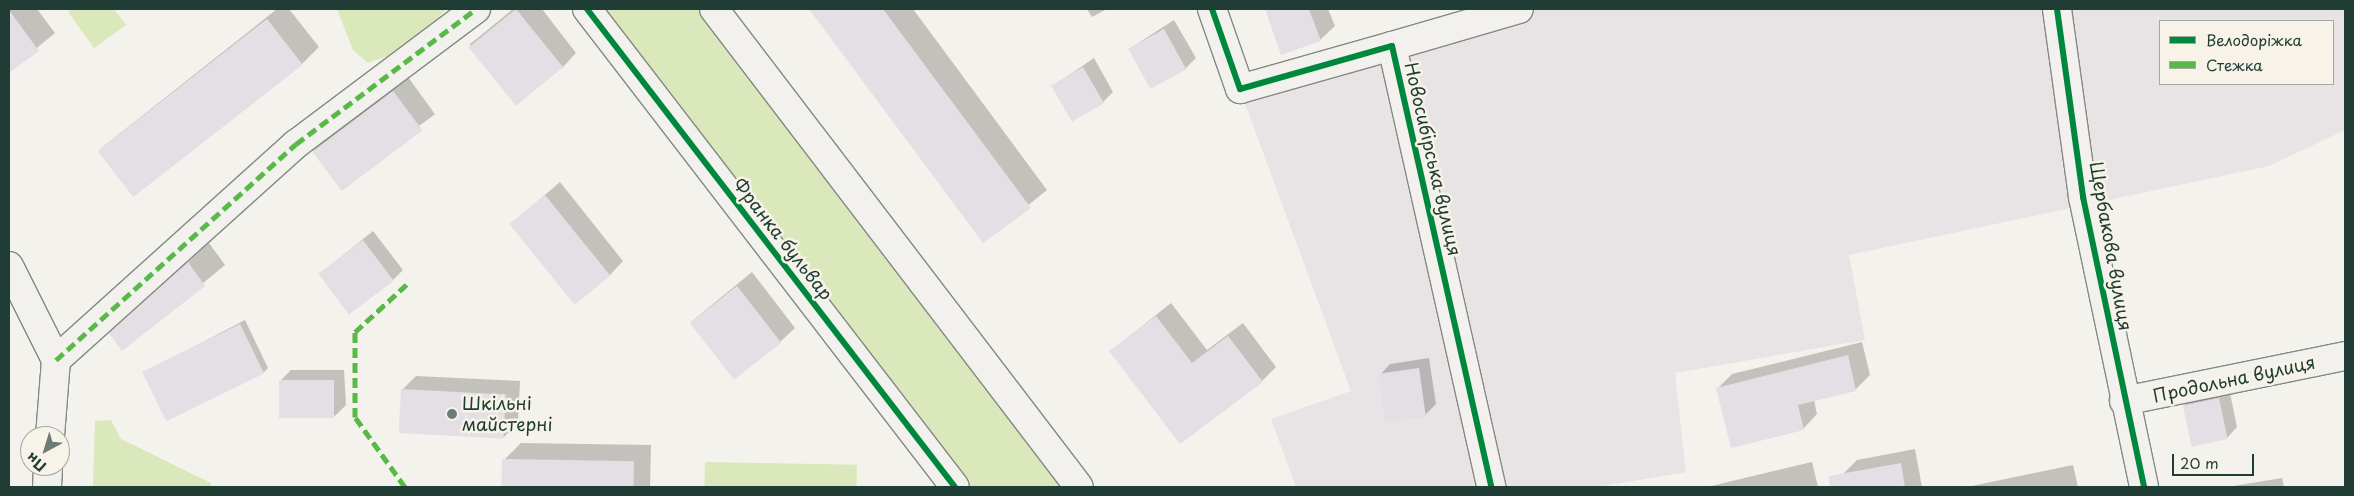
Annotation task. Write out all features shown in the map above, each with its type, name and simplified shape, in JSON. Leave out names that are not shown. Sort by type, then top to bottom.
[{"type":"street","points":[[56,360],[296,144],[476,9]]},
{"type":"street","name":"Франка бульвар","points":[[587,9],[955,487]]},
{"type":"street","points":[[714,9],[1079,487]]},
{"type":"street","name":"Новосибірська вулиця","points":[[1212,9],[1240,90],[1392,46],[1491,487]]},
{"type":"street","points":[[1392,46],[1519,9]]},
{"type":"street","name":"Щербакова вулиця","points":[[2057,9],[2083,197],[2124,402],[2144,487]]},
{"type":"street","points":[[12,281],[56,360],[51,426]]},
{"type":"street","name":"Продольна вулиця","points":[[2124,402],[2345,356]]},
{"type":"shaded area","points":[[1519,9],[2345,9],[2345,130],[2269,166],[1849,255],[1865,340],[1675,373],[1686,472],[1598,487],[1296,487],[1271,419],[1351,391],[1240,90]]},
{"type":"green space","points":[[72,9],[114,9],[126,25],[94,48],[68,12]]},
{"type":"green space","points":[[337,9],[446,9],[410,48],[368,63],[353,50]]},
{"type":"green space","points":[[587,9],[714,9],[1079,487],[955,487]]},
{"type":"green space","points":[[111,420],[121,439],[211,483],[211,487],[93,487],[95,421]]},
{"type":"green space","points":[[705,462],[857,465],[857,487],[705,487]]},
{"type":"building","points":[[516,9],[563,67],[516,106],[469,47]]},
{"type":"building","points":[[809,9],[883,9],[1031,208],[983,243]]},
{"type":"building","points":[[1265,9],[1309,9],[1321,41],[1281,55]]},
{"type":"building","points":[[9,10],[39,51],[9,73]]},
{"type":"building","points":[[267,19],[303,65],[133,197],[98,151]]},
{"type":"building","points":[[1164,29],[1186,69],[1150,89],[1128,49]]},
{"type":"building","points":[[1083,67],[1104,103],[1072,122],[1051,86]]},
{"type":"building","points":[[393,91],[422,130],[342,191],[312,152]]},
{"type":"building","points":[[545,195],[610,276],[575,305],[509,224]]},
{"type":"building","points":[[363,240],[394,281],[349,314],[318,274]]},
{"type":"building","points":[[188,262],[205,286],[122,351],[109,333]]},
{"type":"building","points":[[737,286],[781,343],[734,380],[690,323]]},
{"type":"building","points":[[1156,316],[1192,363],[1228,336],[1263,382],[1180,444],[1109,351]]},
{"type":"building","points":[[240,324],[264,373],[166,421],[142,372]]},
{"type":"building","points":[[1848,355],[1856,391],[1798,405],[1804,430],[1731,448],[1716,388]]},
{"type":"building","points":[[1419,368],[1426,417],[1385,422],[1378,374]]},
{"type":"building","points":[[279,380],[334,380],[334,418],[279,418]]},
{"type":"building","name":"Шкільні майстерні","points":[[401,389],[506,394],[504,438],[399,433]]},
{"type":"building","points":[[2219,398],[2228,439],[2192,447],[2183,406]]},
{"type":"building","points":[[502,459],[634,461],[634,487],[502,487]]},
{"type":"building","points":[[1901,463],[1905,487],[1830,487],[1829,476]]},
{"type":"marked path","points":[[56,360],[296,144],[476,9]]},
{"type":"marked path","points":[[405,487],[355,417],[355,332],[407,284]]},
{"type":"cycle path","points":[[587,9],[955,487]]},
{"type":"cycle path","points":[[1212,9],[1240,89],[1392,46],[1491,487]]},
{"type":"cycle path","points":[[2057,9],[2083,197],[2144,487]]},
{"type":"place","name":"Шкільні майстерні","points":[[452,414]]}]
